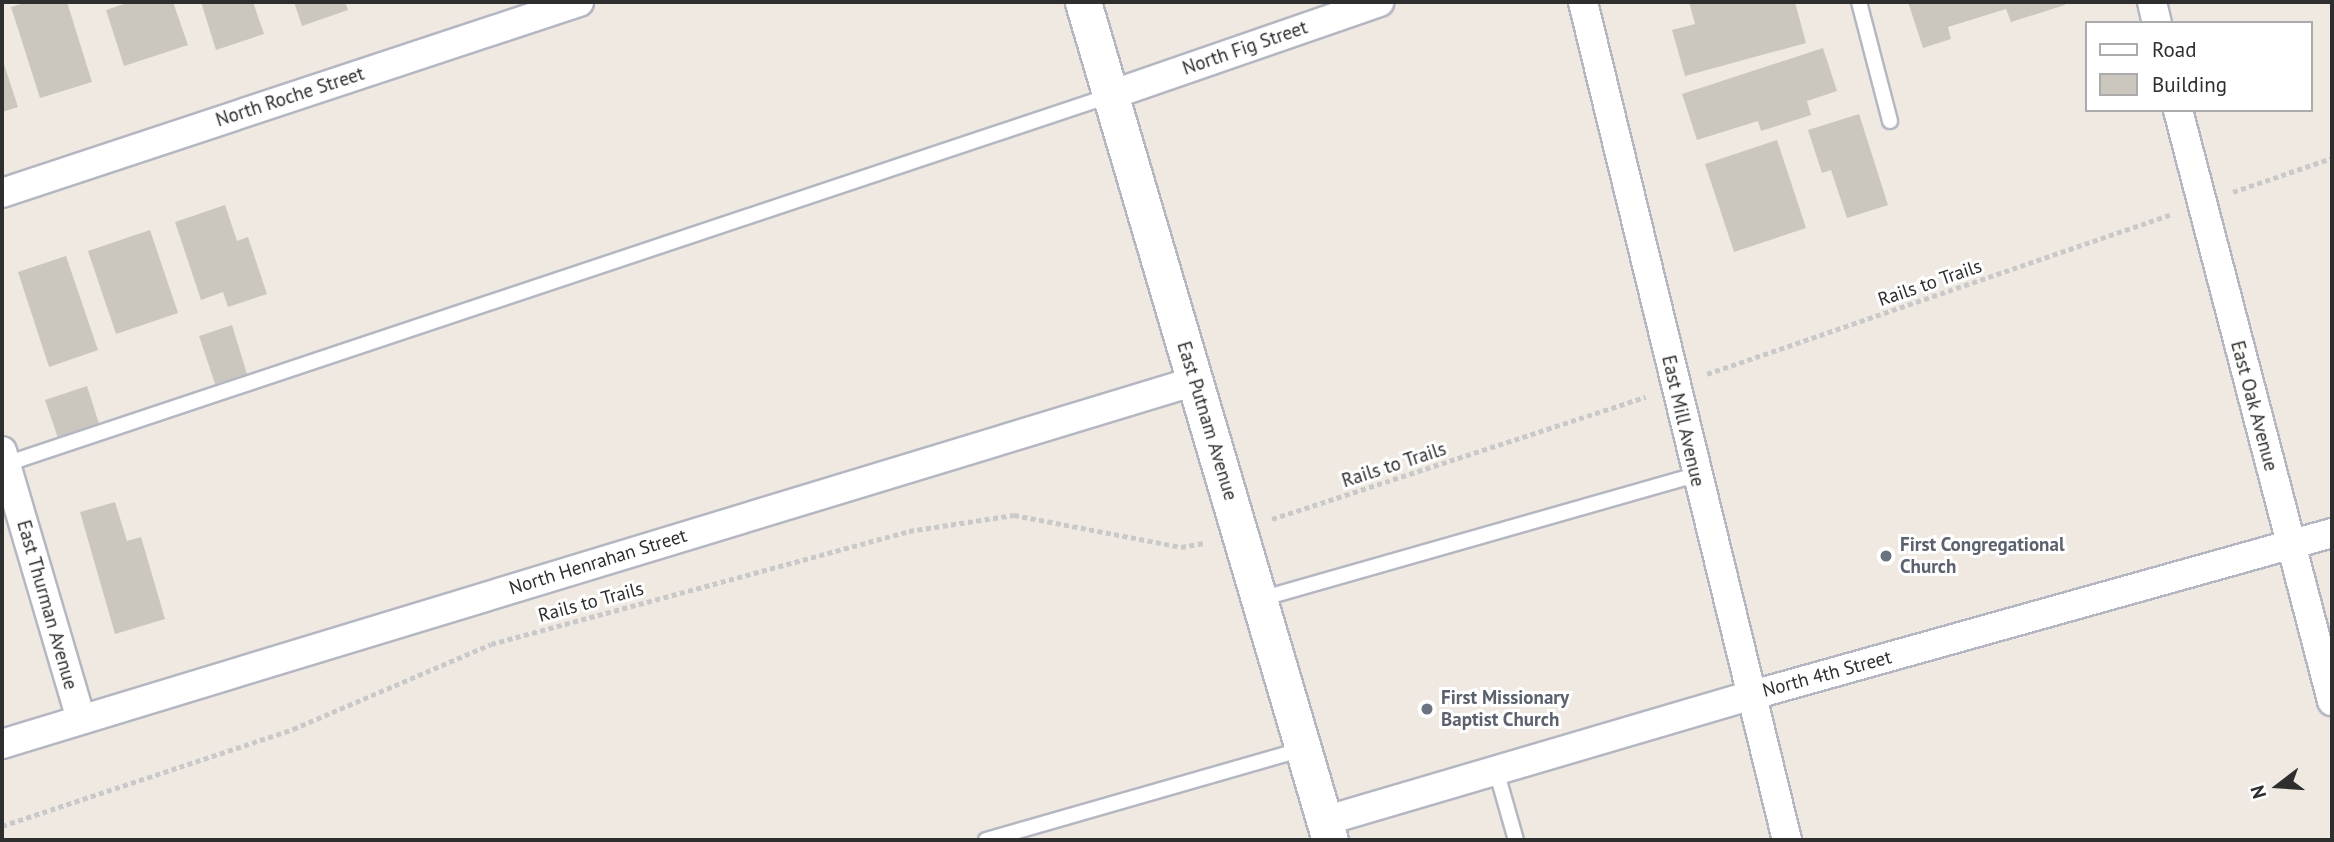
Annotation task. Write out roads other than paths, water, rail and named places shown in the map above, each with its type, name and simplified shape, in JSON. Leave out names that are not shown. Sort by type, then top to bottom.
[{"type":"street","name":"North Roche Street","points":[[2,193],[579,2]]},
{"type":"street","name":"East Putnam Avenue","points":[[1083,2],[1327,831]]},
{"type":"street","name":"North Fig Street","points":[[1111,95],[1379,2]]},
{"type":"street","name":"East Mill Avenue","points":[[1583,2],[1749,696],[1787,840]]},
{"type":"street","points":[[2152,2],[2157,21]]},
{"type":"street","name":"East Oak Avenue","points":[[2179,112],[2332,701]]},
{"type":"street","name":"North Henrahan Street","points":[[2,744],[1195,381]]},
{"type":"street","name":"East Thurman Avenue","points":[[4,457],[81,720]]},
{"type":"street","name":"North 4th Street","points":[[1327,831],[1496,770],[1749,696],[2332,533]]},
{"type":"lane","points":[[1860,2],[1890,121]]},
{"type":"lane","points":[[4,457],[1111,95]]},
{"type":"lane","points":[[1260,599],[1696,475]]},
{"type":"lane","points":[[986,840],[1303,749]]},
{"type":"lane","points":[[1496,770],[1516,840]]},
{"type":"place","name":"First Congregational Church","points":[[1886,556]]},
{"type":"place","name":"First Missionary Baptist Church","points":[[1427,709]]}]
